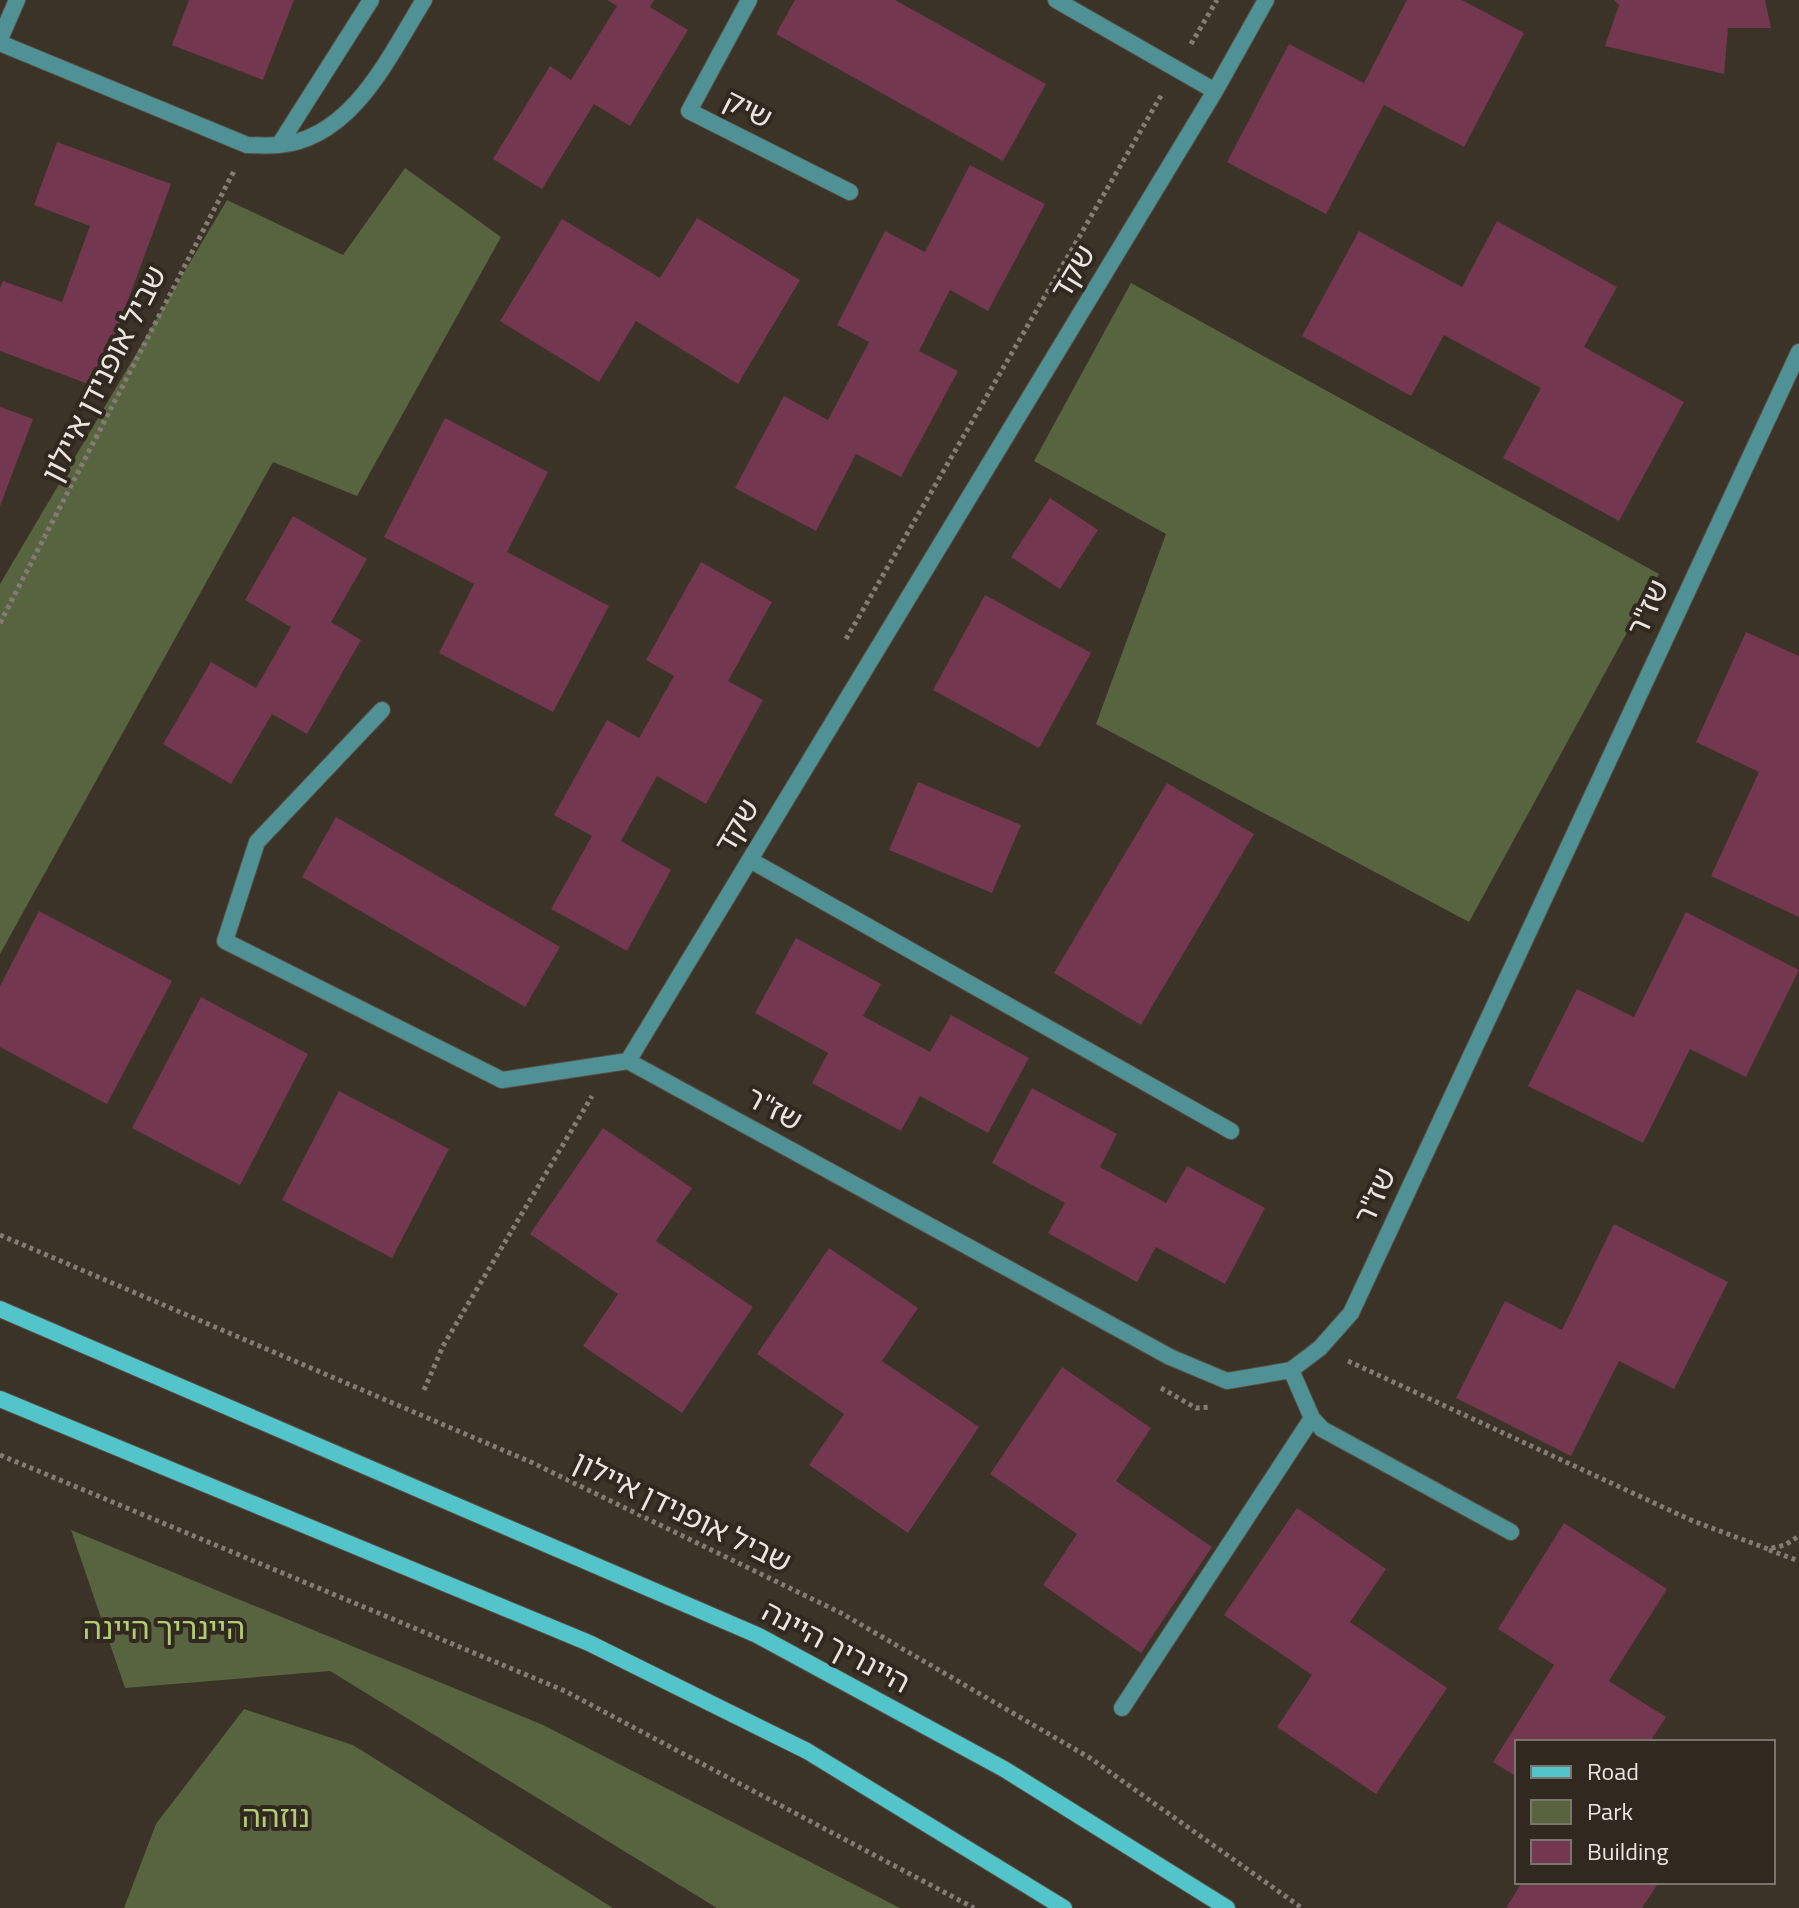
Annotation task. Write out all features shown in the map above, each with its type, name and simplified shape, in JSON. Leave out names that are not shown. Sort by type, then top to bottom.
[{"type":"main road","name":"היינריך היינה","points":[[0,1309],[757,1635],[1004,1769],[1227,1908]]},
{"type":"main road","points":[[0,1399],[589,1643],[807,1751],[1064,1908]]},
{"type":"street","points":[[17,0],[0,41],[247,145],[279,145],[312,137],[336,122],[376,77],[424,0]]},
{"type":"street","points":[[279,145],[371,0]]},
{"type":"street","name":"שיק","points":[[749,0],[689,111],[850,192]]},
{"type":"street","points":[[1056,0],[1215,91]]},
{"type":"street","name":"שקד","points":[[628,1061],[1215,91],[1266,0]]},
{"type":"street","name":"שז\"ר","points":[[628,1061],[1170,1357],[1227,1381],[1291,1370],[1320,1348],[1351,1313],[1799,352]]},
{"type":"street","points":[[382,710],[257,842],[225,941],[502,1080],[628,1061]]},
{"type":"street","points":[[750,860],[1231,1131]]},
{"type":"street","points":[[1291,1370],[1312,1418],[1322,1429],[1511,1532]]},
{"type":"street","points":[[1122,1708],[1312,1418]]},
{"type":"path","points":[[840,648],[1217,0]]},
{"type":"path","name":"שביל אופנידן איילון","points":[[0,623],[247,145]]},
{"type":"path","points":[[424,1390],[443,1346],[593,1094]]},
{"type":"path","name":"שביל אופנידן איילון","points":[[0,1235],[533,1463],[841,1613],[1090,1758],[1302,1908]]},
{"type":"path","points":[[1320,1348],[1693,1521],[1799,1561]]},
{"type":"path","points":[[0,1455],[565,1691],[974,1908]]},
{"type":"path","points":[[1768,1549],[1785,1545],[1799,1536]]},
{"type":"green space","points":[[405,168],[501,237],[357,496],[273,462],[0,954],[0,584],[227,200],[343,255]]},
{"type":"green space","points":[[1131,283],[1659,574],[1469,922],[1096,724],[1166,534],[1034,461]]},
{"type":"green space","name":"היינריך היינה","points":[[71,1530],[543,1725],[900,1908],[717,1908],[330,1671],[125,1688]]},
{"type":"green space","name":"נוזהה","points":[[244,1709],[353,1745],[613,1908],[124,1908],[156,1824]]},
{"type":"building","points":[[189,0],[294,0],[263,80],[172,45]]},
{"type":"building","points":[[607,0],[654,0],[650,7],[688,30],[630,126],[594,104],[542,189],[493,159],[550,66],[571,80],[617,6]]},
{"type":"building","points":[[795,0],[895,0],[1046,84],[1003,161],[776,34]]},
{"type":"building","points":[[1407,0],[1462,0],[1524,33],[1464,147],[1384,105],[1326,214],[1227,162],[1289,44],[1364,83]]},
{"type":"building","points":[[1614,0],[1765,0],[1771,28],[1728,28],[1724,74],[1605,46],[1619,5]]},
{"type":"building","points":[[57,142],[171,184],[96,387],[0,351],[0,288],[3,281],[62,302],[90,226],[34,205]]},
{"type":"building","points":[[970,165],[1045,204],[988,311],[950,290],[919,351],[958,371],[901,477],[856,454],[816,531],[735,488],[784,396],[828,420],[869,342],[837,325],[885,231],[925,252]]},
{"type":"building","points":[[697,218],[800,280],[738,384],[636,321],[599,382],[500,321],[562,219],[660,278]]},
{"type":"building","points":[[1497,221],[1617,287],[1584,347],[1684,402],[1619,521],[1503,458],[1541,388],[1444,335],[1411,396],[1302,336],[1359,231],[1462,287]]},
{"type":"building","points":[[0,407],[33,419],[0,506]]},
{"type":"building","points":[[445,418],[548,472],[507,552],[609,606],[553,712],[439,653],[474,584],[384,537]]},
{"type":"building","points":[[1050,498],[1098,530],[1060,589],[1011,557]]},
{"type":"building","points":[[293,516],[367,559],[331,622],[361,640],[307,734],[272,714],[231,784],[163,744],[211,662],[256,688],[291,627],[245,600]]},
{"type":"building","points":[[701,562],[772,602],[728,681],[763,700],[706,804],[657,776],[621,841],[671,870],[627,951],[551,909],[592,836],[554,815],[607,720],[639,738],[674,676],[646,660]]},
{"type":"building","points":[[985,595],[1091,653],[1039,748],[933,690]]},
{"type":"building","points":[[1746,632],[1799,656],[1799,917],[1711,876],[1759,772],[1696,742]]},
{"type":"building","points":[[918,782],[1021,825],[992,893],[889,850]]},
{"type":"building","points":[[1167,783],[1254,834],[1141,1025],[1054,973]]},
{"type":"building","points":[[336,817],[560,947],[525,1007],[302,877]]},
{"type":"building","points":[[39,911],[172,981],[107,1104],[0,1047],[0,986]]},
{"type":"building","points":[[1686,912],[1799,970],[1746,1077],[1690,1049],[1643,1143],[1528,1086],[1577,989],[1634,1017]]},
{"type":"building","points":[[796,938],[881,984],[863,1016],[930,1052],[951,1015],[1029,1058],[988,1133],[920,1096],[901,1131],[812,1083],[828,1053],[755,1013]]},
{"type":"building","points":[[201,997],[308,1054],[240,1185],[132,1128]]},
{"type":"building","points":[[1032,1088],[1117,1134],[1100,1167],[1166,1203],[1187,1166],[1265,1208],[1225,1284],[1156,1247],[1137,1282],[1048,1233],[1065,1203],[992,1163]]},
{"type":"building","points":[[339,1091],[449,1149],[392,1258],[282,1200]]},
{"type":"building","points":[[603,1128],[692,1188],[656,1241],[753,1307],[682,1413],[583,1346],[618,1294],[530,1234]]},
{"type":"building","points":[[1614,1224],[1728,1282],[1674,1389],[1619,1361],[1571,1456],[1456,1398],[1505,1301],[1562,1330]]},
{"type":"building","points":[[829,1248],[918,1308],[882,1361],[979,1427],[908,1533],[809,1465],[844,1414],[757,1354]]},
{"type":"building","points":[[1062,1367],[1151,1428],[1116,1481],[1212,1547],[1141,1653],[1043,1585],[1077,1534],[990,1474]]},
{"type":"building","points":[[1297,1508],[1386,1569],[1350,1622],[1447,1688],[1376,1794],[1277,1727],[1312,1675],[1224,1615]]},
{"type":"building","points":[[1564,1523],[1667,1589],[1609,1681],[1666,1717],[1651,1740],[1515,1740],[1515,1776],[1493,1762],[1554,1665],[1498,1629]]},
{"type":"building","points":[[1521,1884],[1658,1884],[1642,1908],[1506,1908]]}]
